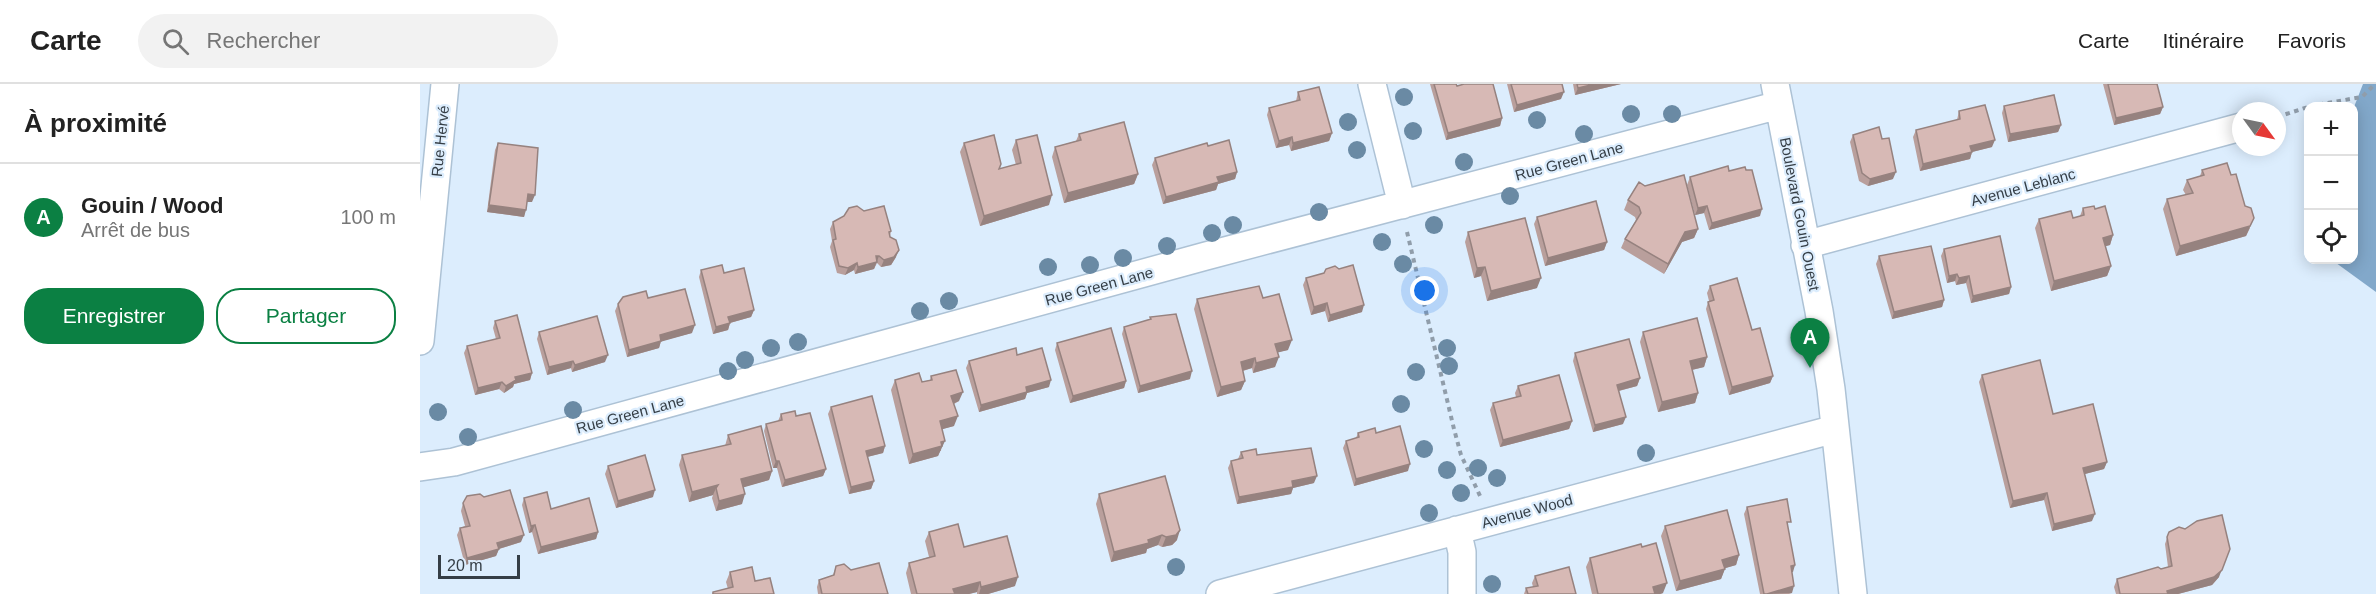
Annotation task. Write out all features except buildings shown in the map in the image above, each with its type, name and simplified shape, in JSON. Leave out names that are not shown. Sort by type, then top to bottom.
[{"type":"street","name":"Rue Hervé","points":[[420,341],[445,84]]},
{"type":"street","points":[[1372,84],[1404,217]]},
{"type":"street","name":"Rue Green Lane","points":[[420,467],[454,462],[1404,217],[1777,94]]},
{"type":"street","name":"Boulevard Gouin Ouest","points":[[1777,94],[1819,311],[1835,429],[1853,594]]},
{"type":"street","name":"Avenue Leblanc","points":[[1805,245],[2232,129]]},
{"type":"street","name":"Avenue Wood","points":[[1220,594],[1835,429]]},
{"type":"street","points":[[1457,530],[1462,552],[1462,594]]},
{"type":"path","points":[[2336,102],[2362,97],[2375,84]]},
{"type":"path","points":[[2286,114],[2304,109]]},
{"type":"path","points":[[1404,217],[1456,437],[1484,506]]},
{"type":"water","points":[[2363,84],[2376,84],[2376,292],[2338,264],[2358,264],[2358,102],[2356,102]]},
{"type":"place","name":"Gouin / Wood","points":[[1810,368]]}]
